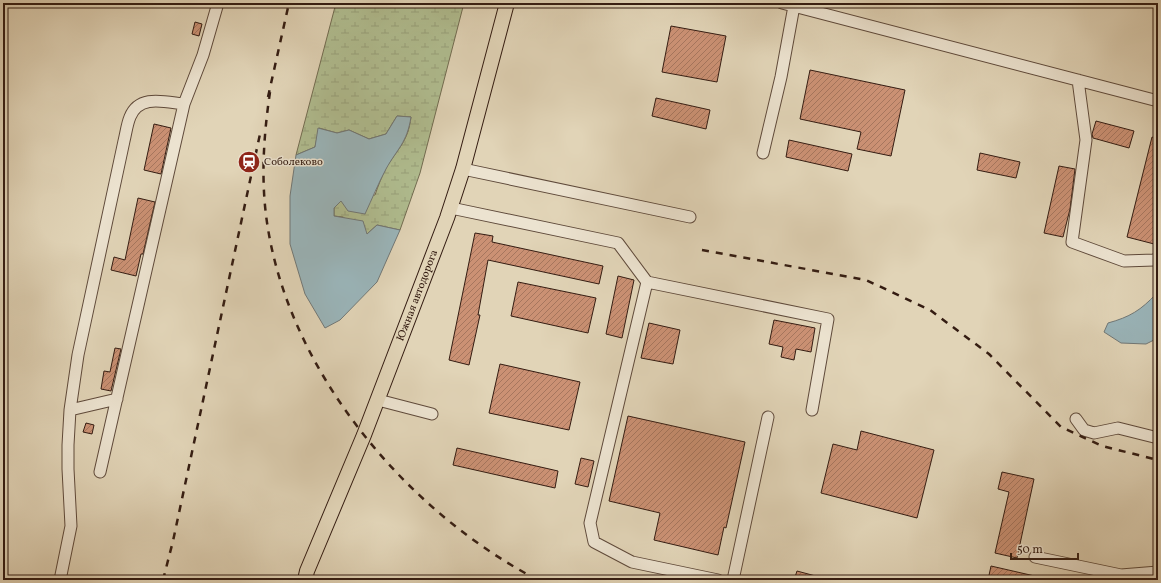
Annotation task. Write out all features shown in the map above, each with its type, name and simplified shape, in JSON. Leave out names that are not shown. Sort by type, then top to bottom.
[{"type":"main road","name":"Южная автодорога","points":[[305,580],[307,571],[378,400],[450,208],[463,170],[507,3]]},
{"type":"street","points":[[100,472],[184,104],[203,54],[218,3]]},
{"type":"street","points":[[782,3],[1158,101]]},
{"type":"street","points":[[763,153],[781,77],[794,6]]},
{"type":"street","points":[[1078,80],[1086,140],[1072,242],[1124,261],[1154,260],[1158,258]]},
{"type":"street","points":[[60,580],[71,526],[68,444],[70,410],[78,355],[130,116],[136,107],[146,102],[154,101],[184,104]]},
{"type":"street","points":[[463,170],[690,217]]},
{"type":"street","points":[[450,208],[618,243],[647,282],[828,319],[812,410]]},
{"type":"street","points":[[647,282],[590,522],[594,542],[632,562],[718,580]]},
{"type":"street","points":[[70,410],[117,399]]},
{"type":"street","points":[[378,400],[432,414]]},
{"type":"street","points":[[733,580],[768,417]]},
{"type":"street","points":[[1076,419],[1084,430],[1094,433],[1118,428],[1158,438]]},
{"type":"street","points":[[1035,557],[1121,574],[1158,572]]},
{"type":"green space","points":[[336,3],[464,3],[420,173],[400,230],[377,225],[367,234],[343,217],[334,216],[334,208],[341,200],[375,195],[386,168],[408,133],[411,117],[397,116],[386,134],[369,139],[349,130],[337,133],[319,128],[315,147],[296,155]]},
{"type":"water","points":[[397,116],[411,117],[407,133],[386,169],[365,214],[348,211],[341,201],[334,208],[334,216],[363,221],[367,234],[377,225],[400,230],[377,282],[340,320],[325,328],[305,294],[290,244],[290,196],[296,155],[315,147],[318,128],[337,133],[349,130],[369,139],[386,134]]},
{"type":"water","points":[[1156,294],[1158,294],[1158,338],[1146,344],[1121,343],[1104,332],[1108,323],[1135,312]]},
{"type":"building","points":[[195,22],[202,24],[199,36],[192,34]]},
{"type":"building","points":[[671,26],[726,36],[717,82],[662,72]]},
{"type":"building","points":[[810,70],[905,90],[891,156],[857,149],[861,132],[800,119]]},
{"type":"building","points":[[656,98],[710,110],[706,129],[652,116]]},
{"type":"building","points":[[1096,121],[1134,131],[1129,148],[1093,138],[1092,134]]},
{"type":"building","points":[[154,124],[171,128],[161,174],[144,170]]},
{"type":"building","points":[[1152,137],[1158,139],[1158,245],[1127,237]]},
{"type":"building","points":[[789,140],[852,154],[848,171],[786,157]]},
{"type":"building","points":[[980,153],[1020,162],[1016,178],[977,170]]},
{"type":"building","points":[[1059,166],[1075,169],[1070,209],[1063,237],[1044,233]]},
{"type":"building","points":[[138,198],[155,202],[143,254],[141,254],[136,276],[111,270],[114,257],[125,260]]},
{"type":"building","points":[[475,233],[493,236],[492,242],[603,266],[599,284],[488,260],[478,315],[480,315],[469,365],[449,360]]},
{"type":"building","points":[[618,276],[634,280],[622,338],[606,334]]},
{"type":"building","points":[[518,282],[596,298],[588,333],[511,316]]},
{"type":"building","points":[[774,320],[815,328],[811,352],[796,349],[794,360],[781,357],[783,347],[769,344]]},
{"type":"building","points":[[649,323],[680,330],[673,364],[641,358]]},
{"type":"building","points":[[115,348],[121,349],[111,391],[101,389],[104,371],[110,372]]},
{"type":"building","points":[[500,364],[580,382],[569,430],[489,413]]},
{"type":"building","points":[[628,416],[745,442],[726,528],[724,527],[718,555],[654,540],[660,513],[609,501]]},
{"type":"building","points":[[86,423],[94,425],[92,434],[83,432]]},
{"type":"building","points":[[861,431],[934,450],[917,518],[821,493],[833,444],[857,450]]},
{"type":"building","points":[[457,448],[558,471],[555,488],[453,465]]},
{"type":"building","points":[[581,458],[594,461],[588,487],[575,484]]},
{"type":"building","points":[[1002,472],[1034,479],[1017,558],[995,553],[1009,492],[998,489]]},
{"type":"building","points":[[991,566],[1039,577],[1038,580],[988,580]]},
{"type":"building","points":[[797,571],[823,578],[822,580],[794,580]]},
{"type":"railway","points":[[268,97],[289,3]]},
{"type":"railway","points":[[270,92],[264,154],[264,200],[266,215],[278,272],[298,327],[325,380],[359,429],[398,475],[442,515],[489,551],[538,580]]},
{"type":"railway","points":[[163,580],[173,541],[260,134]]},
{"type":"railway","points":[[702,250],[866,280],[930,310],[989,354],[1061,427],[1102,446],[1158,460]]},
{"type":"place","name":"Соболеково","points":[[249,162]]}]
